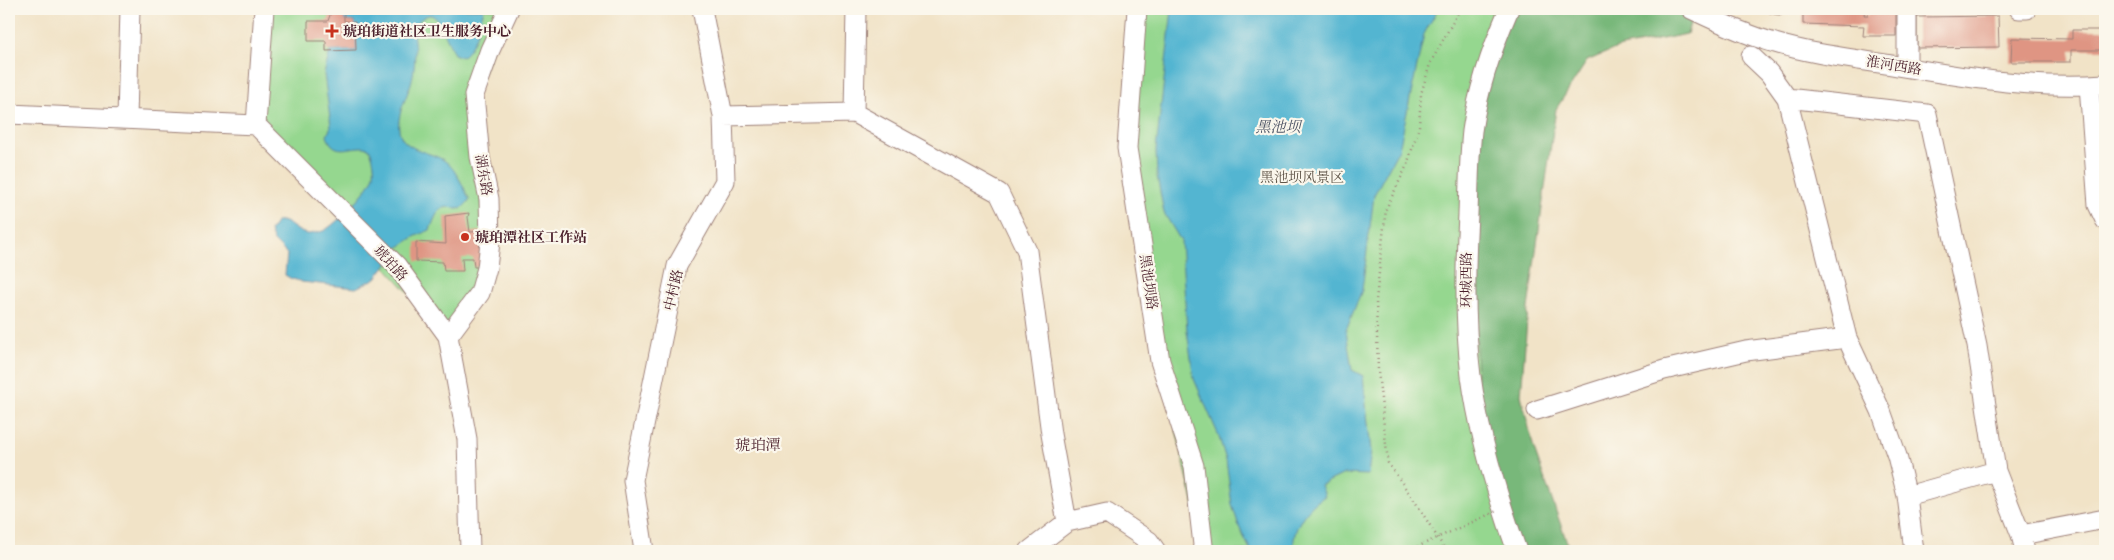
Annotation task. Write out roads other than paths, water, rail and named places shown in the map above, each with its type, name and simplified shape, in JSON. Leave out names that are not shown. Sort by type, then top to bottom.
[{"type":"street","points":[[127,118],[130,9]]},
{"type":"street","points":[[9,114],[256,125],[264,9]]},
{"type":"street","name":"湖东路","points":[[448,336],[480,293],[488,268],[490,242],[489,199],[480,156],[474,95],[490,50],[508,9]]},
{"type":"street","name":"中村路","points":[[644,551],[633,480],[677,266],[725,180],[723,116],[702,9]]},
{"type":"street","points":[[854,113],[856,9]]},
{"type":"street","name":"黑池坝路","points":[[1137,9],[1127,148],[1160,361],[1194,466],[1203,545],[1202,551]]},
{"type":"street","name":"环城西路","points":[[1509,9],[1496,38],[1481,84],[1472,130],[1465,298],[1471,377],[1478,418],[1517,551]]},
{"type":"street","name":"淮河西路","points":[[1691,9],[1751,35],[1788,47],[1988,81],[2097,85]]},
{"type":"street","points":[[1906,9],[1907,67]]},
{"type":"street","points":[[2020,9],[2027,9]]},
{"type":"street","points":[[1751,56],[1769,73],[1787,98],[1847,338],[1881,411],[1897,456],[1907,496],[1914,551]]},
{"type":"street","points":[[2097,85],[2098,205],[2105,220]]},
{"type":"street","points":[[1787,98],[1927,114],[1977,346],[1996,470],[2023,543],[2105,519]]},
{"type":"street","points":[[723,116],[854,113],[999,193],[1027,250],[1051,434],[1067,522]]},
{"type":"street","name":"琥珀路","points":[[256,125],[397,266],[448,336],[467,439],[470,551]]},
{"type":"street","points":[[1536,410],[1664,370],[1746,351],[1847,338]]},
{"type":"street","points":[[1907,496],[1996,470]]},
{"type":"street","points":[[1028,551],[1067,522],[1107,513],[1149,541],[1156,551]]},
{"type":"water","points":[[344,9],[484,9],[474,41],[462,57],[454,54],[440,24],[433,16],[429,15],[412,26],[415,50],[414,69],[399,119],[400,134],[403,140],[413,148],[445,161],[453,169],[470,200],[461,209],[448,207],[440,210],[430,230],[414,237],[399,247],[376,278],[356,288],[302,282],[285,275],[287,254],[273,240],[270,231],[277,221],[285,222],[303,233],[309,234],[329,228],[353,206],[367,188],[374,174],[373,157],[369,148],[339,149],[330,143],[327,136],[331,126],[324,74],[330,51],[356,50],[355,22],[344,21]]},
{"type":"water","name":"黑池坝","points":[[1172,9],[1438,9],[1424,34],[1399,149],[1374,195],[1362,290],[1346,330],[1352,370],[1363,376],[1371,451],[1368,475],[1344,474],[1321,485],[1325,496],[1312,506],[1301,519],[1295,534],[1294,551],[1251,551],[1240,529],[1232,505],[1226,460],[1218,434],[1194,379],[1187,331],[1181,241],[1164,213],[1157,176],[1156,150]]},
{"type":"place","name":"琥珀街道社区卫生服务中心","points":[[332,31]]},
{"type":"place","name":"琥珀潭社区工作站","points":[[465,237]]},
{"type":"district","name":"琥珀潭","points":[[758,445]]},
{"type":"park label","name":"黑池坝风景区","points":[[1302,177]]}]
